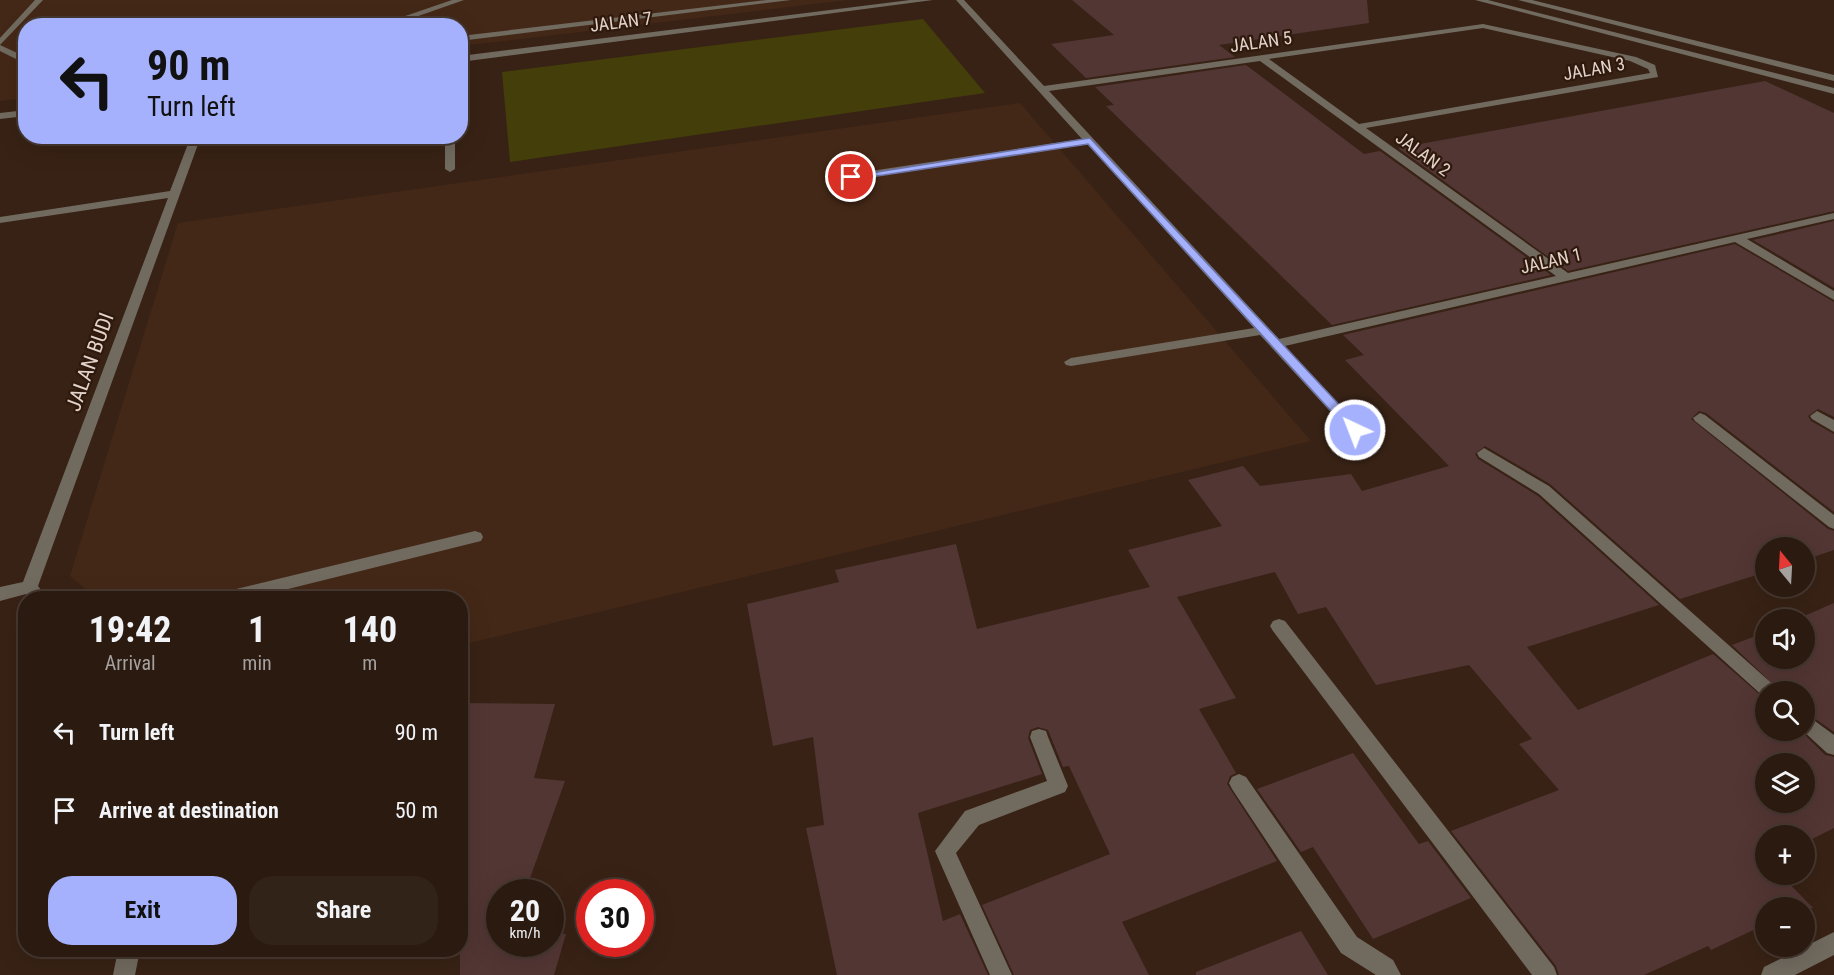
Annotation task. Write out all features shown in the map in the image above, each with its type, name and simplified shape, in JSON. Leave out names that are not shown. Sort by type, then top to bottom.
[{"type":"street","points":[[24,18],[39,0]]},
{"type":"street","points":[[405,18],[460,0]]},
{"type":"street","points":[[687,0],[692,11]]},
{"type":"street","points":[[468,38],[787,0]]},
{"type":"street","name":"JALAN 7","points":[[468,58],[929,0]]},
{"type":"street","points":[[960,0],[1355,430]]},
{"type":"street","points":[[1479,0],[1834,91]]},
{"type":"street","points":[[1522,0],[1834,78]]},
{"type":"street","points":[[18,25],[0,46],[18,56]]},
{"type":"street","name":"JALAN 5","points":[[1043,89],[1483,26]]},
{"type":"street","name":"JALAN 3","points":[[1357,126],[1655,75],[1652,67],[1633,59],[1483,26]]},
{"type":"street","name":"JALAN 2","points":[[1263,58],[1564,276]]},
{"type":"street","points":[[0,116],[18,113]]},
{"type":"street","points":[[851,177],[1090,141]]},
{"type":"street","name":"JALAN BUDI","points":[[35,591],[193,144]]},
{"type":"street","points":[[450,144],[450,169]]},
{"type":"street","points":[[0,220],[174,194]]},
{"type":"street","name":"JALAN 1","points":[[1276,344],[1564,276],[1834,216]]},
{"type":"street","points":[[1736,238],[1834,296]]},
{"type":"street","points":[[1071,362],[1264,330]]},
{"type":"street","points":[[1817,416],[1834,427]]},
{"type":"street","points":[[1700,418],[1834,523]]},
{"type":"street","points":[[1484,453],[1544,490],[1758,681]]},
{"type":"street","points":[[256,591],[475,537]]},
{"type":"street","points":[[0,594],[18,593]]},
{"type":"street","points":[[1279,626],[1546,975]]},
{"type":"street","points":[[1815,731],[1834,747]]},
{"type":"street","points":[[1001,975],[945,851],[972,818],[1058,786],[1039,736]]},
{"type":"street","points":[[1239,783],[1349,945],[1385,968],[1390,975]]},
{"type":"street","points":[[1772,975],[1834,943]]},
{"type":"street","points":[[124,975],[128,957]]},
{"type":"shaded area","points":[[0,0],[848,0],[468,45],[468,18],[18,18],[18,99],[0,101]]},
{"type":"shaded area","points":[[923,19],[985,93],[510,162],[502,72]]},
{"type":"shaded area","points":[[1020,103],[1311,441],[468,643],[468,591],[88,591],[70,576],[178,223]]},
{"type":"building","points":[[1072,0],[1367,0],[1369,23],[1219,45],[1235,57],[1086,78],[1051,44],[1114,35]]},
{"type":"building","points":[[1246,65],[1364,154],[1380,151],[1551,275],[1332,325],[1106,106],[1114,105],[1095,87]]},
{"type":"building","points":[[1765,81],[1834,113],[1834,211],[1568,271],[1398,148]]},
{"type":"building","points":[[1834,221],[1834,288],[1753,240]]},
{"type":"building","points":[[1735,244],[1834,302],[1834,417],[1818,409],[1808,416],[1811,421],[1834,434],[1834,512],[1706,413],[1699,411],[1691,419],[1828,529],[1834,531],[1834,550],[1815,556],[1815,537],[1755,537],[1755,575],[1680,599],[1550,484],[1485,446],[1475,454],[1478,459],[1538,496],[1659,605],[1527,647],[1578,710],[1713,654],[1755,690],[1755,741],[1811,741],[1825,755],[1834,757],[1834,828],[1815,838],[1815,825],[1755,825],[1755,885],[1791,885],[1802,897],[1755,897],[1755,929],[1711,950],[1708,946],[1644,975],[1559,975],[1556,966],[1451,831],[1559,790],[1519,744],[1532,739],[1469,665],[1376,685],[1326,607],[1298,614],[1275,572],[1177,597],[1236,698],[1199,709],[1236,773],[1230,776],[1227,784],[1277,861],[1122,922],[1149,975],[1014,975],[982,905],[1110,854],[1069,766],[1063,767],[1048,730],[1038,727],[1030,730],[1028,738],[1042,774],[918,813],[943,921],[960,914],[988,975],[837,975],[806,828],[824,825],[813,737],[773,746],[747,604],[839,582],[835,570],[956,544],[977,629],[1150,587],[1128,550],[1222,526],[1188,480],[1243,466],[1260,486],[1351,474],[1362,491],[1449,466],[1345,360],[1364,355],[1343,335]]},
{"type":"building","points":[[1834,603],[1834,732],[1815,719],[1815,681],[1770,681],[1757,669],[1815,669],[1815,611]]},
{"type":"building","points":[[1755,636],[1755,667],[1732,645]]},
{"type":"building","points":[[468,703],[555,704],[534,778],[565,781],[530,879],[486,879],[486,957],[559,957],[554,975],[460,975],[460,957],[468,957]]},
{"type":"building","points":[[1353,753],[1419,844],[1428,841],[1471,898],[1373,939],[1313,847],[1301,852],[1257,789]]},
{"type":"building","points":[[1301,931],[1328,975],[1196,975],[1196,972]]},
{"type":"route","points":[[851,177],[1090,141],[1355,430]]}]
